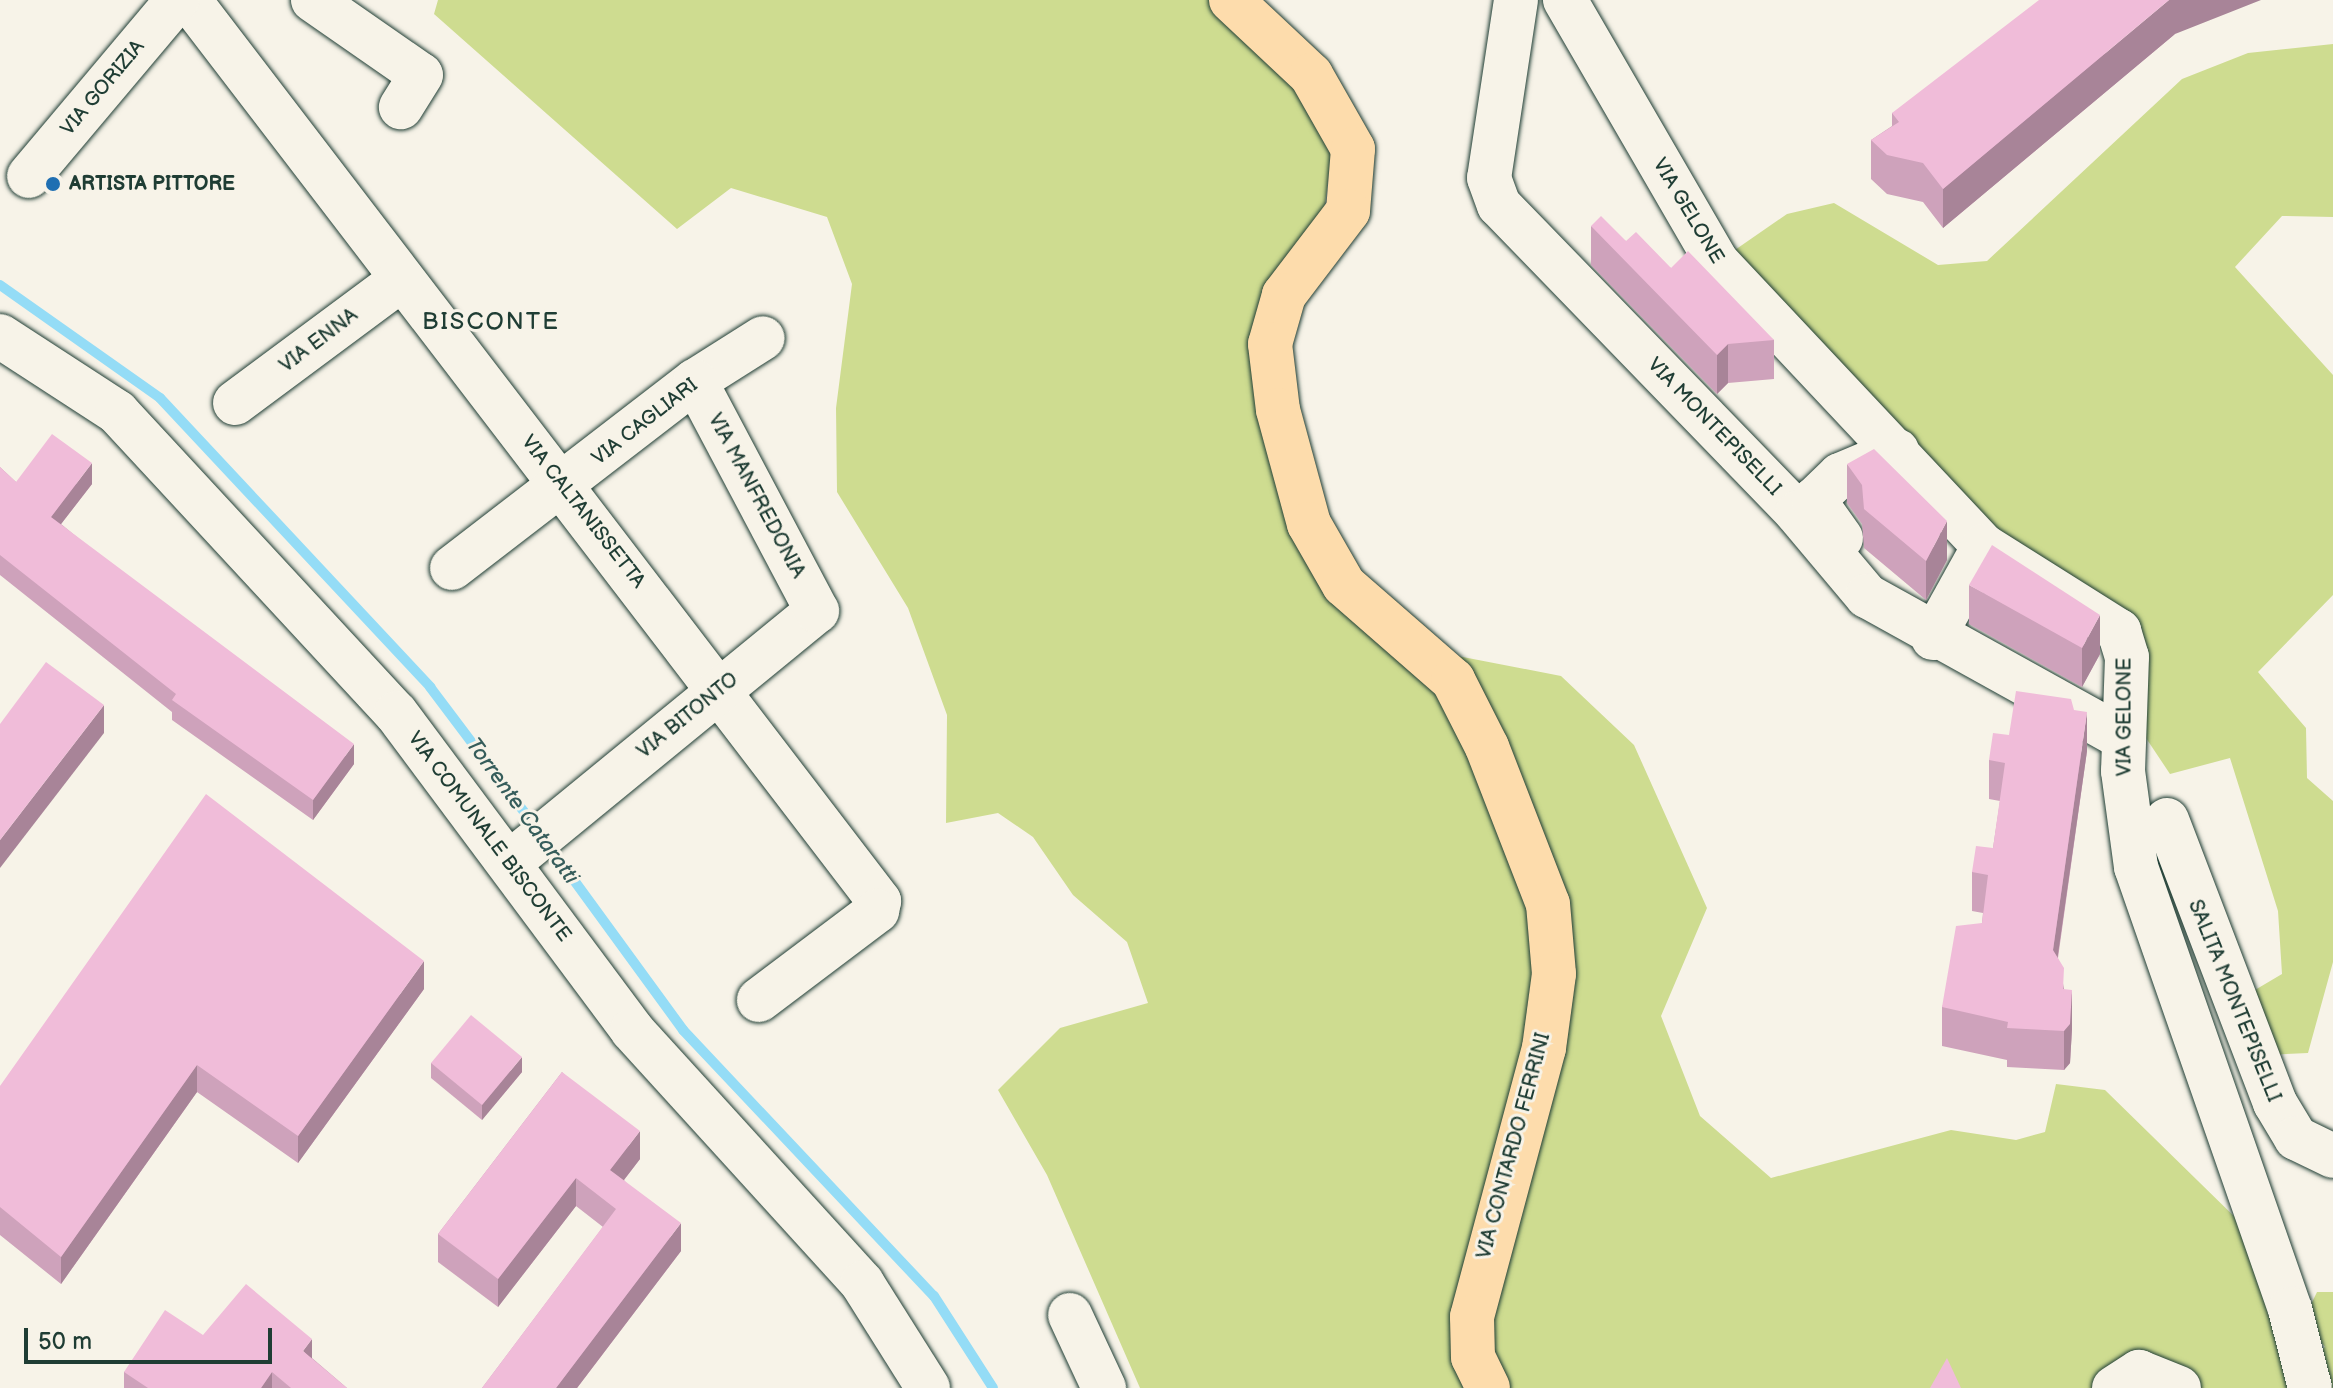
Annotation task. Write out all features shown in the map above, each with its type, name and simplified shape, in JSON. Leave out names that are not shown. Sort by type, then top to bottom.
[{"type":"main road","name":"VIA CONTARDO FERRINI","points":[[1231,0],[1311,75],[1353,149],[1348,211],[1284,295],[1270,344],[1278,410],[1309,524],[1344,585],[1453,680],[1487,747],[1548,904],[1554,974],[1544,1048],[1472,1317],[1473,1357],[1488,1388]]},
{"type":"street","name":"VIA GORIZIA","points":[[29,176],[177,0]]},
{"type":"street","name":"VIA CALTANISSETTA","points":[[189,0],[721,689],[879,901],[877,911],[759,1000]]},
{"type":"street","points":[[313,0],[421,75],[401,107]]},
{"type":"street","name":"VIA MONTEPISELLI","points":[[1516,0],[1504,48],[1491,192],[1885,609],[1933,638],[2121,737]]},
{"type":"street","name":"VIA GELONE","points":[[1565,0],[1716,261],[1984,546],[2119,631],[2127,657],[2121,737],[2144,894],[2297,1339],[2310,1388]]},
{"type":"street","name":"VIA ENNA","points":[[235,403],[402,279]]},
{"type":"street","name":"VIA COMUNALE BISCONTE","points":[[0,336],[100,397],[132,426],[396,713],[532,844],[632,1030],[862,1283],[928,1388]]},
{"type":"street","name":"VIA CAGLIARI","points":[[452,568],[564,487],[695,381],[763,338]]},
{"type":"street","name":"VIA MANFREDONIA","points":[[695,381],[817,611]]},
{"type":"street","points":[[1885,609],[1890,590],[1813,508],[1814,500],[1840,475],[1897,451]]},
{"type":"street","points":[[1933,638],[1984,546]]},
{"type":"street","name":"VIA BITONTO","points":[[532,844],[817,611]]},
{"type":"street","name":"SALITA MONTEPISELLI","points":[[2167,820],[2275,1103],[2296,1138],[2333,1156]]},
{"type":"street","points":[[1070,1315],[1104,1388]]},
{"type":"street","points":[[2294,1388],[2297,1339]]},
{"type":"street","points":[[2114,1388],[2139,1372],[2179,1388]]},
{"type":"green space","points":[[438,0],[1210,0],[1274,57],[1333,146],[1324,210],[1262,294],[1250,351],[1256,409],[1297,542],[1437,652],[1561,676],[1634,745],[1707,908],[1661,1016],[1700,1116],[1771,1178],[1951,1130],[2016,1140],[2045,1132],[2056,1084],[2105,1090],[2244,1226],[2297,1388],[1140,1388],[1047,1175],[998,1090],[1060,1028],[1148,1003],[1127,942],[1073,895],[1033,837],[998,813],[946,823],[947,715],[908,608],[837,492],[836,408],[852,284],[827,217],[731,188],[677,229],[434,14]]},
{"type":"green space","points":[[2333,44],[2333,217],[2282,216],[2235,267],[2333,375],[2333,595],[2258,672],[2306,728],[2307,778],[2333,801],[2333,962],[2308,1053],[2265,1055],[2238,1000],[2282,974],[2278,911],[2230,758],[2170,774],[2140,729],[2146,651],[2135,622],[1997,533],[1732,252],[1787,214],[1834,203],[1938,265],[1987,261],[2182,79],[2248,53]]},
{"type":"green space","points":[[2317,1292],[2333,1292],[2333,1388],[2317,1388],[2308,1360],[2325,1347],[2304,1319]]},
{"type":"building","points":[[2039,0],[2169,0],[1943,189],[1923,163],[1887,155],[1871,140],[1899,122],[1892,113]]},
{"type":"building","points":[[1601,216],[1626,241],[1636,232],[1671,268],[1688,251],[1774,340],[1728,344],[1717,355],[1591,226]]},
{"type":"building","points":[[52,434],[92,463],[51,517],[354,744],[313,800],[172,700],[176,694],[0,555],[0,467],[16,482]]},
{"type":"building","points":[[1874,449],[1947,521],[1926,561],[1864,509],[1862,485],[1847,464]]},
{"type":"building","points":[[1992,545],[2100,615],[2082,648],[1969,585]]},
{"type":"building","points":[[46,662],[104,705],[0,840],[0,724]]},
{"type":"building","points":[[2016,691],[2071,699],[2074,710],[2087,712],[2053,950],[2064,968],[2063,989],[2072,990],[2070,1024],[2064,1031],[2007,1028],[2008,1022],[1942,1007],[1956,926],[1982,923],[1988,875],[1972,872],[1976,846],[1993,848],[2005,763],[1989,760],[1993,733],[2009,735]]},
{"type":"building","points":[[206,794],[424,961],[298,1136],[197,1065],[61,1257],[0,1207],[0,1086]]},
{"type":"building","points":[[471,1015],[522,1057],[482,1105],[431,1063]]},
{"type":"building","points":[[562,1072],[640,1131],[610,1170],[681,1223],[556,1388],[482,1388],[616,1209],[576,1178],[498,1279],[438,1234]]},
{"type":"building","points":[[246,1284],[312,1339],[303,1351],[347,1388],[291,1388],[272,1372],[261,1388],[148,1388],[124,1372],[165,1310],[203,1335]]},
{"type":"building","points":[[1947,1358],[1961,1388],[1930,1388]]},
{"type":"waterway","name":"Torrente Cataratti","points":[[0,285],[160,398],[430,687],[537,829]]},
{"type":"waterway","name":"Torrente Cataratti","points":[[549,846],[683,1030],[934,1296],[993,1388]]},
{"type":"place","name":"ARTISTA PITTORE","points":[[53,184]]},
{"type":"district","name":"BISCONTE","points":[[491,322]]}]
